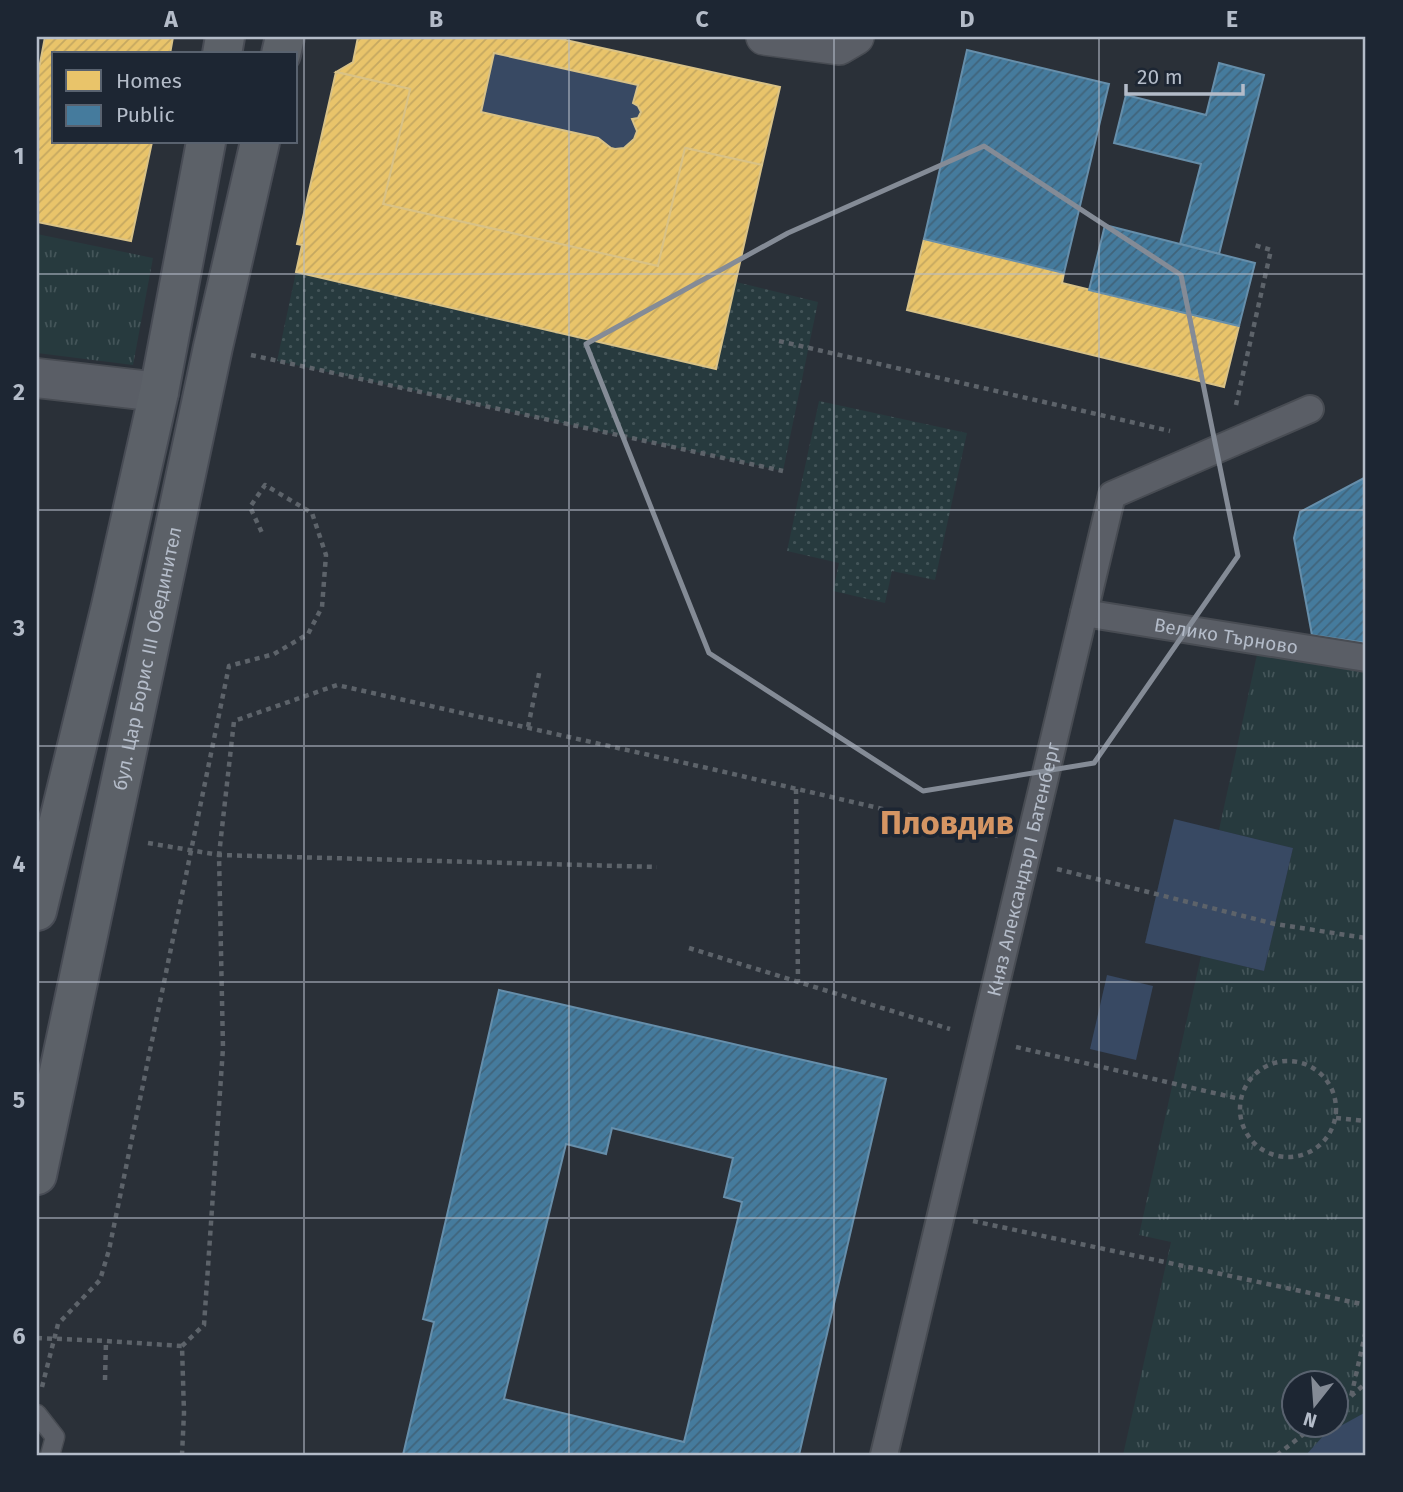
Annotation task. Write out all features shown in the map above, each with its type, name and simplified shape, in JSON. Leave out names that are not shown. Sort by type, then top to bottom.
[{"type":"main road","points":[[37,911],[111,606],[159,392],[206,144]]},
{"type":"main road","name":"бул. Цар Борис III Обединител","points":[[37,1175],[213,347],[260,144]]},
{"type":"street","points":[[764,37],[843,40]]},
{"type":"street","points":[[37,378],[159,392]]},
{"type":"street","name":"Княз Александър I Батенберг","points":[[884,1455],[1112,495],[1310,409]]},
{"type":"street","name":"Велико Търново","points":[[1084,613],[1366,658]]},
{"type":"lane","points":[[38,1406],[55,1437],[50,1455]]},
{"type":"path","points":[[779,341],[1228,445],[1271,250],[1251,244]]},
{"type":"path","points":[[213,347],[783,471]]},
{"type":"path","points":[[38,1406],[58,1324],[100,1280],[109,1250],[229,666],[274,654],[308,634],[322,607],[326,555],[312,513],[265,485],[250,507],[263,535]]},
{"type":"path","points":[[528,727],[540,669]]},
{"type":"path","points":[[182,1455],[182,1346],[204,1325],[223,1048],[219,855],[234,721],[337,685],[796,789],[1028,853],[1155,894],[1275,924],[1366,938]]},
{"type":"path","points":[[796,789],[798,982]]},
{"type":"path","points":[[109,836],[219,855],[657,867]]},
{"type":"path","points":[[689,947],[983,1040],[1240,1099]]},
{"type":"path","points":[[1278,1061],[1297,1061],[1315,1069],[1328,1082],[1335,1099],[1336,1118],[1328,1136],[1315,1149],[1297,1157],[1279,1157],[1261,1149],[1247,1136],[1240,1119],[1240,1099],[1247,1082],[1261,1069],[1278,1061]]},
{"type":"path","points":[[1336,1118],[1366,1121]]},
{"type":"path","points":[[941,1214],[1366,1305]]},
{"type":"path","points":[[1351,1397],[1366,1330]]},
{"type":"path","points":[[37,1338],[182,1346]]},
{"type":"path","points":[[105,1380],[106,1340]]},
{"type":"path","points":[[1351,1397],[1366,1383]]},
{"type":"path","points":[[1277,1455],[1296,1440]]},
{"type":"highlighted area","points":[[984,146],[1181,275],[1238,556],[1094,763],[923,791],[709,653],[586,344],[788,233]]},
{"type":"green space","points":[[37,234],[153,258],[133,365],[37,353]]},
{"type":"green space","points":[[296,272],[715,368],[736,282],[818,302],[783,471],[277,361]]},
{"type":"green space","points":[[819,401],[967,433],[935,580],[892,571],[885,603],[833,591],[839,563],[787,551]]},
{"type":"green space","points":[[1258,650],[1366,668],[1366,1455],[1123,1455],[1171,1242],[1139,1235],[1201,956],[1264,971],[1293,848],[1219,830]]},
{"type":"water","points":[[494,53],[638,85],[636,104],[641,112],[635,125],[636,135],[624,148],[611,148],[598,138],[481,112]]},
{"type":"water","points":[[1174,819],[1293,848],[1264,971],[1145,943]]},
{"type":"water","points":[[1107,975],[1153,986],[1136,1060],[1090,1049]]},
{"type":"water","points":[[1366,1412],[1366,1453],[1306,1455],[1320,1440],[1350,1440],[1350,1421]]},
{"type":"building: Homes","points":[[45,37],[173,37],[170,52],[52,52],[52,144],[152,144],[131,241],[37,222],[37,79]]},
{"type":"building: Homes","points":[[358,37],[552,37],[780,87],[762,165],[685,148],[658,266],[383,204],[410,89],[336,72],[353,62]],"holes":[[[494,53],[638,85],[633,103],[641,112],[638,118],[632,119],[637,131],[634,139],[624,148],[611,148],[598,138],[481,112]]]},
{"type":"building: Homes","points":[[336,72],[410,89],[383,204],[658,266],[685,148],[762,165],[716,369],[296,272],[302,245],[297,244]]},
{"type":"building: Homes","points":[[924,239],[1064,273],[1062,283],[1239,326],[1224,387],[907,310]]},
{"type":"building: Public","points":[[967,50],[1109,84],[1064,273],[924,239]]},
{"type":"building: Public","points":[[1219,63],[1264,75],[1219,254],[1180,244],[1201,164],[1114,143],[1126,95],[1206,115]]},
{"type":"building: Public","points":[[1105,225],[1255,263],[1239,326],[1089,290]]},
{"type":"building: Public","points":[[1366,477],[1366,643],[1312,635],[1294,538],[1300,512]]},
{"type":"building: Public","points":[[499,990],[886,1079],[799,1455],[403,1455],[434,1322],[423,1319]],"holes":[[[612,1128],[733,1158],[724,1197],[742,1202],[684,1442],[504,1399],[566,1144],[606,1154]]]},
{"type":"district","name":"Пловдив","points":[[947,823]]}]
